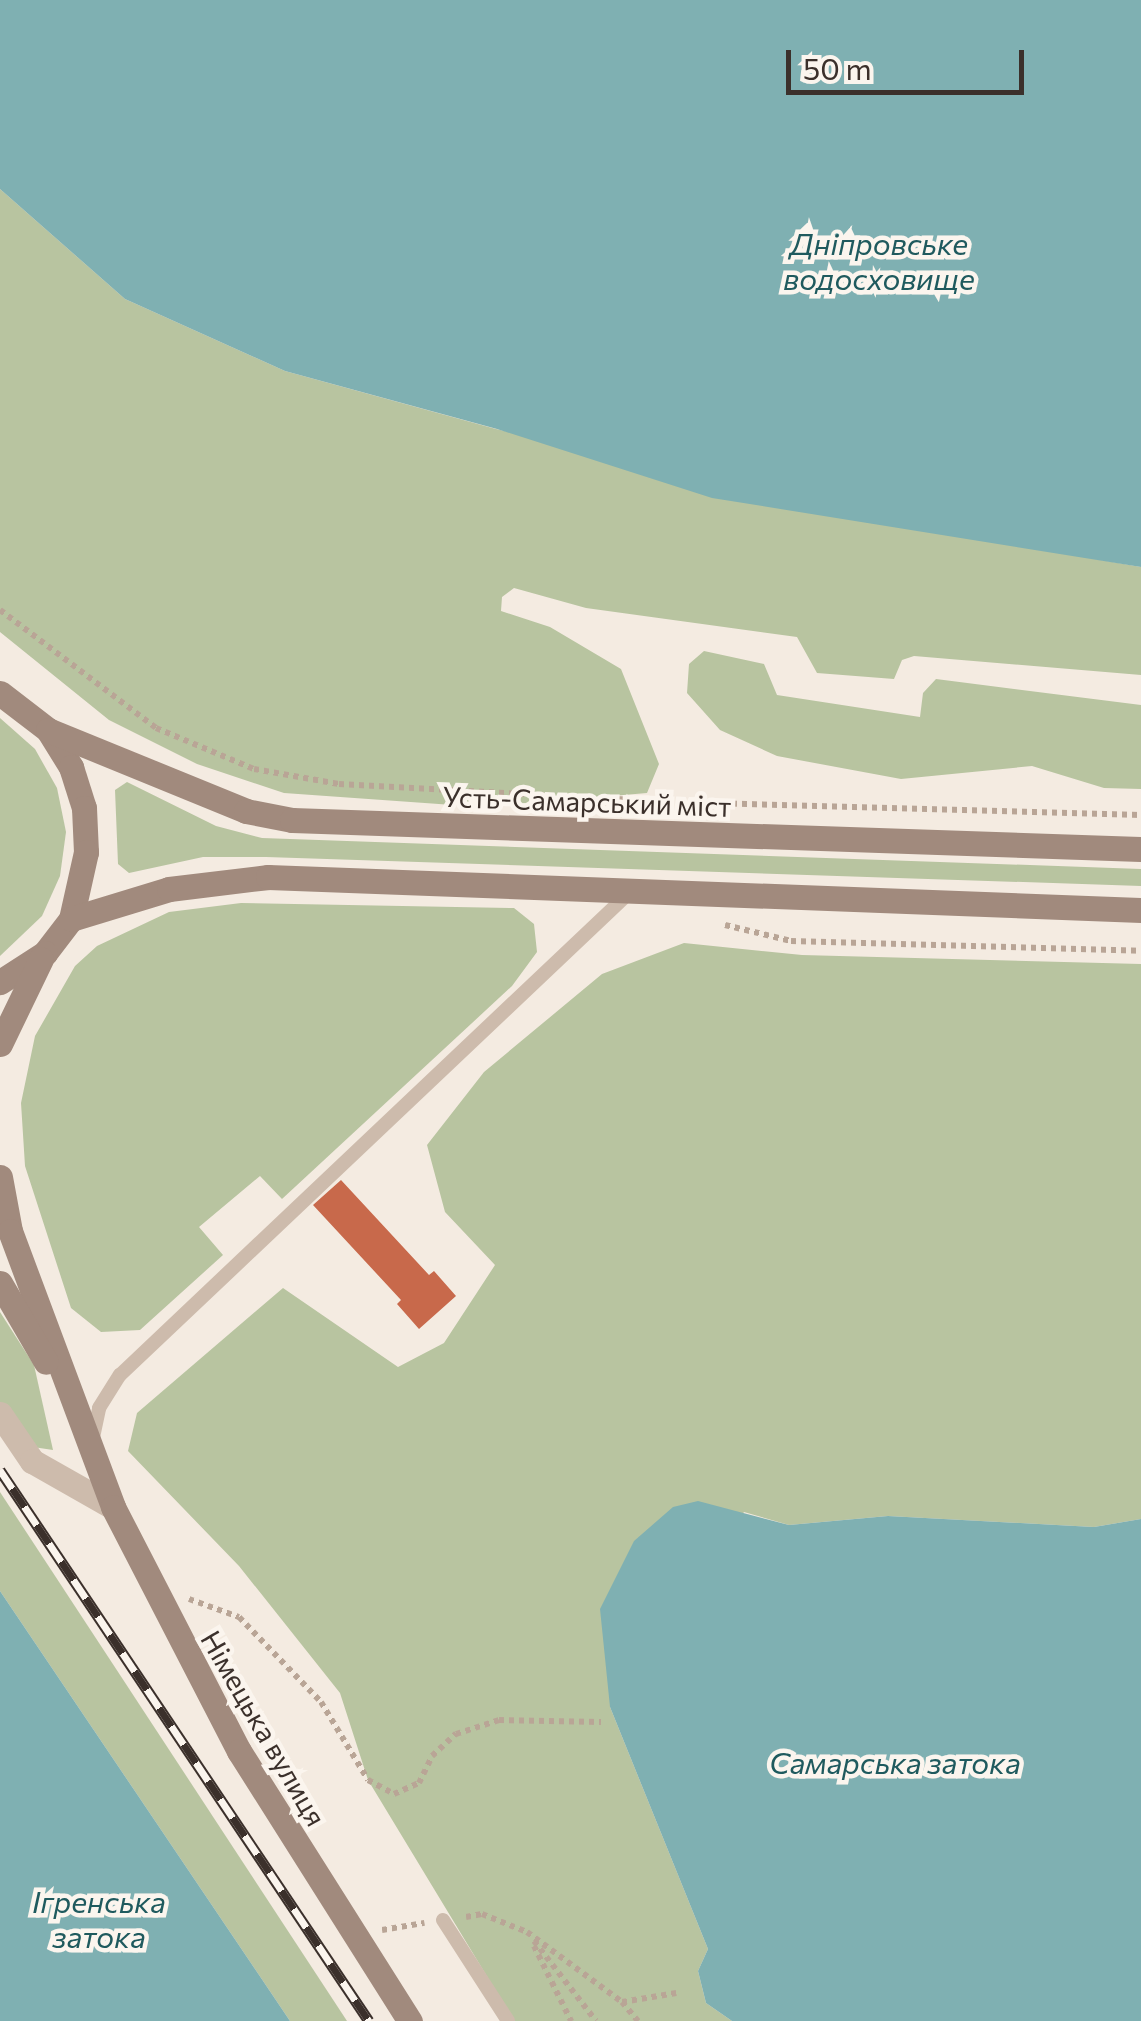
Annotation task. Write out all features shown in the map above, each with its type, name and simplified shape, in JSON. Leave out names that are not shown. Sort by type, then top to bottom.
[{"type":"main road","points":[[0,1044],[45,953],[71,919],[86,852],[84,808],[71,767],[48,730],[5,692]]},
{"type":"main road","name":"Усть-Самарський міст","points":[[48,730],[246,811],[292,820],[1141,849]]},
{"type":"main road","points":[[71,919],[170,890],[268,877],[1141,910]]},
{"type":"main road","points":[[0,982],[45,953]]},
{"type":"main road","name":"Німецька вулиця","points":[[0,1177],[10,1231],[90,1452],[150,1585],[238,1751],[410,2021]]},
{"type":"main road","name":"Німецька вулиця","points":[[0,1283],[90,1452]]},
{"type":"street","points":[[0,1414],[32,1461],[113,1508]]},
{"type":"lane","points":[[90,1452],[99,1408],[120,1375],[629,893]]},
{"type":"lane","points":[[443,1920],[508,2021]]},
{"type":"path","points":[[0,610],[156,728],[254,769],[339,784],[640,801]]},
{"type":"path","points":[[697,802],[1141,815]]},
{"type":"path","points":[[716,923],[792,941],[1141,950]]},
{"type":"path","points":[[150,1585],[239,1617],[321,1702],[368,1780],[394,1794],[419,1784],[432,1756],[456,1734],[499,1720],[601,1722]]},
{"type":"path","points":[[352,1935],[482,1914],[527,1932],[622,2002],[638,2021]]},
{"type":"path","points":[[527,1932],[571,2021]]},
{"type":"path","points":[[527,1932],[596,2021]]},
{"type":"path","points":[[622,2002],[676,1992]]},
{"type":"green space","points":[[0,189],[125,299],[285,371],[496,429],[970,537],[1141,567],[1141,675],[914,656],[902,660],[894,679],[817,673],[797,637],[586,608],[514,588],[502,597],[501,611],[550,627],[621,669],[659,764],[647,793],[481,807],[284,793],[197,764],[109,720],[0,632]]},
{"type":"green space","points":[[704,651],[764,664],[777,695],[920,717],[923,693],[936,679],[1141,705],[1141,789],[1104,788],[1032,766],[901,779],[777,756],[720,730],[687,693],[689,664]]},
{"type":"green space","points":[[0,718],[35,749],[57,788],[66,832],[60,876],[42,916],[0,956]]},
{"type":"green space","points":[[127,782],[216,826],[262,838],[1141,869],[1141,886],[266,857],[203,857],[129,873],[118,864],[115,790]]},
{"type":"green space","points":[[241,903],[514,908],[534,924],[537,952],[512,986],[282,1199],[260,1176],[199,1227],[223,1255],[140,1330],[101,1332],[71,1308],[25,1166],[21,1103],[35,1036],[75,966],[97,946],[169,912]]},
{"type":"green space","points":[[684,943],[802,955],[1141,964],[1141,1519],[1094,1527],[888,1516],[789,1525],[744,1512],[610,1707],[708,1949],[698,1971],[706,2003],[732,2021],[514,2021],[368,1780],[340,1693],[239,1566],[128,1451],[137,1413],[283,1288],[398,1367],[444,1343],[495,1265],[445,1212],[427,1145],[484,1072],[602,974]]},
{"type":"green space","points":[[0,1312],[34,1365],[53,1450],[33,1447],[0,1406]]},
{"type":"green space","points":[[0,1492],[347,2021],[290,2021],[0,1591]]},
{"type":"water","name":"Дніпровське водосховище","points":[[0,0],[1141,0],[1141,567],[712,498],[497,429],[285,371],[125,299],[0,189]]},
{"type":"water","name":"Самарська затока","points":[[698,1501],[789,1525],[888,1516],[1094,1527],[1141,1519],[1141,2021],[732,2021],[706,2003],[698,1971],[708,1949],[610,1707],[600,1609],[634,1541],[673,1507]]},
{"type":"water","name":"Ігренська затока","points":[[0,1591],[290,2021],[0,2021]]},
{"type":"building","points":[[341,1180],[429,1275],[434,1271],[456,1296],[419,1329],[397,1304],[401,1300],[313,1205]]},
{"type":"railway","points":[[0,1470],[369,2021]]}]
